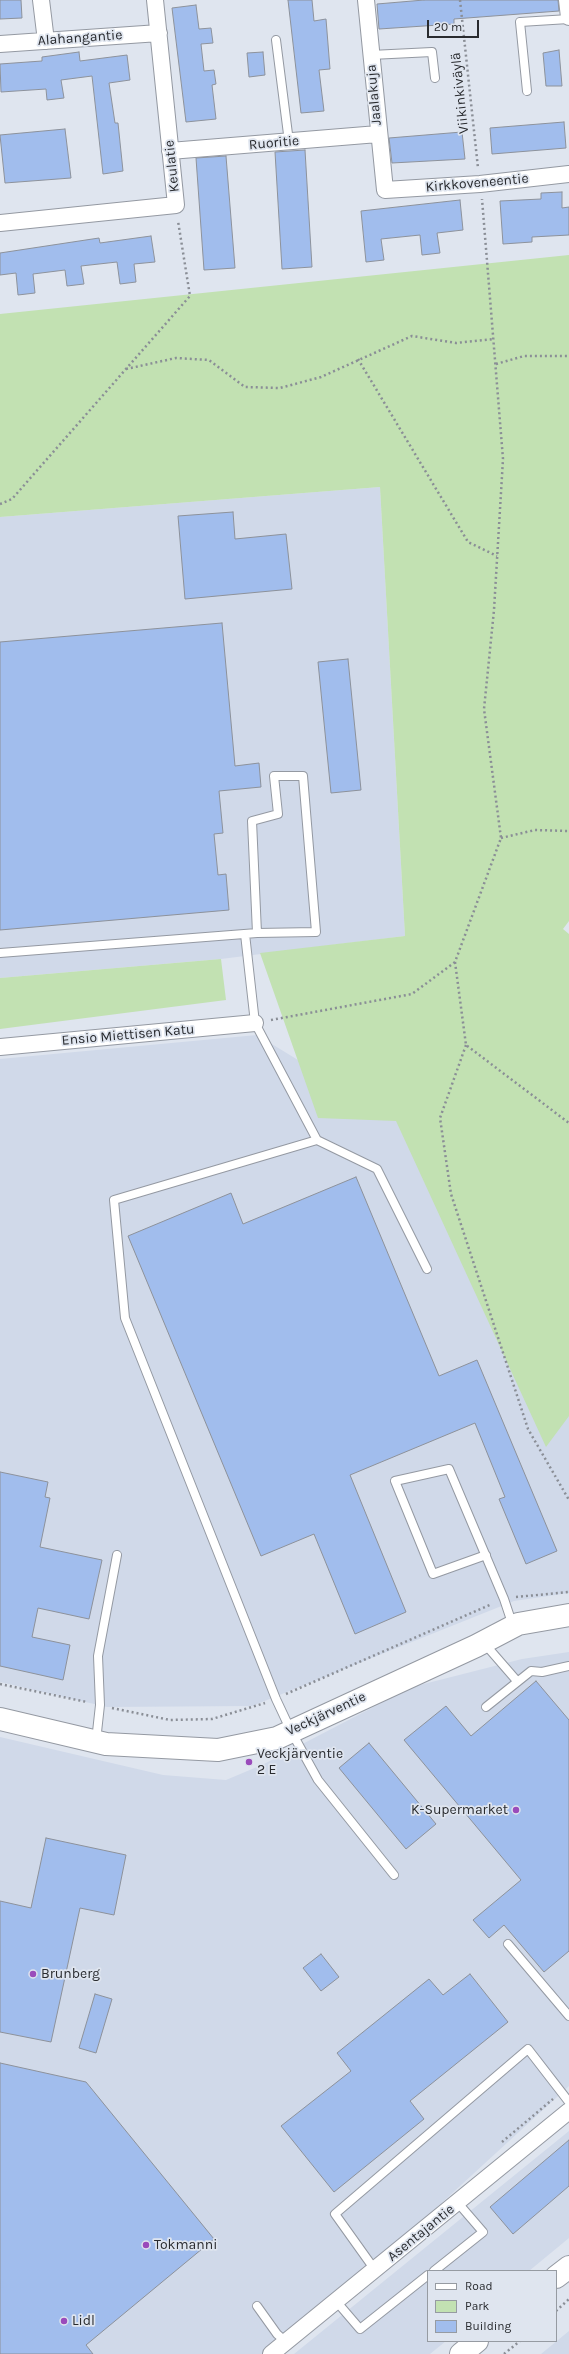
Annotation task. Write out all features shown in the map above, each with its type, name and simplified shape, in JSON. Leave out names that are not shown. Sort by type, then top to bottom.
[{"type":"main road","name":"Veckjärventie","points":[[0,1719],[96,1741],[166,1749],[218,1750],[277,1738],[484,1642],[518,1624],[569,1615]]},
{"type":"main road","points":[[557,2276],[569,2267]]},
{"type":"main road","points":[[462,2354],[476,2342]]},
{"type":"street","points":[[41,0],[46,41]]},
{"type":"street","name":"Keulatie","points":[[0,223],[176,205],[155,0]]},
{"type":"street","name":"Jaalakuja","points":[[366,0],[378,134],[385,190]]},
{"type":"street","points":[[567,0],[569,18]]},
{"type":"street","name":"Alahangantie","points":[[0,44],[159,33]]},
{"type":"street","name":"Ruoritie","points":[[170,151],[378,134]]},
{"type":"street","name":"Kirkkoveneentie","points":[[385,190],[480,184],[569,174]]},
{"type":"street","name":"Ensio Miettisen Katu","points":[[0,1047],[255,1023]]},
{"type":"street","name":"Asentajantie","points":[[271,2354],[569,2111]]},
{"type":"lane","points":[[527,91],[520,22],[569,18]]},
{"type":"lane","points":[[276,40],[289,142]]},
{"type":"lane","points":[[371,55],[432,52],[435,78]]},
{"type":"lane","points":[[0,953],[257,933],[316,932],[303,776],[274,776],[278,814],[252,821],[257,933]]},
{"type":"lane","points":[[245,934],[255,1023],[317,1140],[377,1169],[427,1269]]},
{"type":"lane","points":[[317,1140],[114,1200],[125,1318],[276,1699],[291,1731],[318,1780],[394,1876]]},
{"type":"lane","points":[[486,1556],[433,1574],[395,1481],[449,1469],[486,1556],[504,1599],[513,1627]]},
{"type":"lane","points":[[96,1741],[100,1706],[98,1656],[117,1555]]},
{"type":"lane","points":[[484,1642],[517,1681]]},
{"type":"lane","points":[[486,1707],[531,1671],[542,1672],[569,1666]]},
{"type":"lane","points":[[508,1944],[569,2016]]},
{"type":"lane","points":[[374,2270],[335,2214],[528,2049],[569,2102]]},
{"type":"lane","points":[[435,2270],[483,2232],[458,2203]]},
{"type":"lane","points":[[336,2301],[360,2329],[427,2276]]},
{"type":"lane","points":[[257,2306],[277,2334],[286,2342]]},
{"type":"path","name":"Viikinkiväylä","points":[[460,0],[480,184],[503,459],[498,556],[484,709],[500,838]]},
{"type":"path","points":[[0,503],[12,499],[190,296],[176,205]]},
{"type":"path","points":[[126,369],[176,358],[209,360],[245,387],[280,388],[320,377],[412,336],[456,343],[494,339]]},
{"type":"path","points":[[496,364],[524,356],[569,356]]},
{"type":"path","points":[[358,359],[468,542],[498,556]]},
{"type":"path","points":[[569,831],[535,830],[500,838],[455,962],[466,1045],[440,1118],[451,1194],[528,1429],[569,1500]]},
{"type":"path","points":[[255,1023],[412,994],[455,962]]},
{"type":"path","points":[[466,1045],[569,1123]]},
{"type":"path","points":[[0,1684],[170,1720],[212,1719],[258,1707],[504,1599],[551,1592],[569,1592]]},
{"type":"path","points":[[557,2310],[569,2300]]},
{"type":"path","points":[[504,2354],[519,2342]]},
{"type":"shaded area","points":[[380,487],[405,936],[221,959],[0,978],[0,517]]},
{"type":"shaded area","points":[[257,1035],[569,1225],[569,1593],[514,1601],[252,1706],[107,1707],[0,1682],[0,1059]]},
{"type":"shaded area","points":[[569,1652],[569,2086],[277,2354],[0,2354],[0,1737],[163,1775],[226,1780],[264,1764],[412,1687],[522,1659]]},
{"type":"shaded area","points":[[569,2131],[569,2238],[530,2270],[427,2270],[427,2342],[445,2342],[430,2354],[294,2354]]},
{"type":"shaded area","points":[[569,2331],[569,2354],[541,2354],[557,2342]]},
{"type":"green space","points":[[569,255],[569,921],[563,929],[569,934],[569,1416],[546,1447],[396,1121],[318,1118],[260,953],[405,936],[380,487],[0,517],[0,314]]},
{"type":"green space","points":[[221,959],[226,1000],[0,1029],[0,978]]},
{"type":"building","points":[[0,0],[21,0],[22,18],[0,19]]},
{"type":"building","points":[[288,0],[312,0],[314,21],[326,19],[330,69],[319,70],[324,111],[301,113]]},
{"type":"building","points":[[424,0],[558,0],[559,11],[454,19],[454,24],[379,29],[377,4]]},
{"type":"building","points":[[196,5],[199,29],[211,28],[213,43],[201,44],[204,71],[214,70],[216,84],[212,85],[216,119],[186,122],[172,8]]},
{"type":"building","points":[[559,50],[562,86],[546,86],[543,53]]},
{"type":"building","points":[[79,52],[80,61],[127,55],[130,80],[109,83],[115,123],[118,123],[123,171],[103,174],[92,76],[61,80],[64,98],[47,100],[46,89],[1,92],[0,64],[42,61],[42,57]]},
{"type":"building","points":[[263,52],[265,75],[249,77],[247,53]]},
{"type":"building","points":[[564,122],[566,148],[492,154],[490,128]]},
{"type":"building","points":[[65,129],[71,178],[5,183],[0,135]]},
{"type":"building","points":[[462,132],[465,159],[392,163],[389,138]]},
{"type":"building","points":[[305,150],[312,267],[282,269],[275,152]]},
{"type":"building","points":[[226,156],[235,268],[204,270],[196,158]]},
{"type":"building","points":[[562,192],[562,208],[569,207],[569,235],[532,237],[532,242],[503,244],[500,201],[541,199],[541,193]]},
{"type":"building","points":[[460,200],[463,230],[437,233],[440,253],[422,255],[420,235],[381,239],[384,260],[366,262],[361,211]]},
{"type":"building","points":[[151,236],[155,262],[134,264],[136,282],[120,284],[117,262],[81,266],[84,284],[67,286],[65,270],[33,274],[35,293],[18,295],[16,273],[0,275],[0,253],[99,238],[100,243]]},
{"type":"building","points":[[233,512],[235,539],[286,534],[292,589],[185,599],[178,516]]},
{"type":"building","points":[[222,623],[235,766],[259,763],[261,787],[219,791],[223,833],[214,834],[218,875],[226,874],[229,910],[0,930],[0,642]]},
{"type":"building","points":[[348,659],[361,790],[331,793],[318,662]]},
{"type":"building","points":[[356,1177],[439,1376],[477,1360],[557,1551],[526,1564],[499,1499],[505,1497],[475,1423],[350,1475],[406,1612],[355,1634],[314,1534],[261,1556],[128,1236],[231,1193],[243,1224]]},
{"type":"building","points":[[0,1472],[48,1482],[45,1497],[50,1498],[40,1547],[102,1560],[89,1619],[38,1608],[32,1637],[70,1645],[63,1680],[0,1666]]},
{"type":"building","name":"K-Supermarket","points":[[536,1681],[569,1720],[569,1951],[544,1972],[504,1925],[489,1938],[473,1920],[521,1880],[404,1740],[446,1706],[471,1736]]},
{"type":"building","points":[[369,1743],[436,1824],[406,1849],[339,1768]]},
{"type":"building","name":"Brunberg","points":[[46,1838],[126,1855],[114,1915],[80,1908],[51,2042],[0,2032],[0,1901],[31,1908]]},
{"type":"building","points":[[321,1954],[339,1977],[321,1991],[303,1968]]},
{"type":"building","points":[[470,1974],[508,2022],[410,2101],[424,2119],[334,2192],[281,2126],[351,2071],[337,2053],[429,1979],[443,1995]]},
{"type":"building","points":[[95,1994],[112,1999],[96,2053],[79,2048]]},
{"type":"building","points":[[0,2063],[86,2082],[214,2239],[86,2345],[93,2354],[0,2354]]},
{"type":"building","points":[[569,2140],[569,2186],[513,2234],[490,2207]]},
{"type":"place","name":"Veckjärventie 2 E","points":[[249,1762]]},
{"type":"place","name":"K-Supermarket","points":[[516,1810]]},
{"type":"place","name":"Brunberg","points":[[33,1974]]},
{"type":"place","name":"Tokmanni","points":[[146,2245]]},
{"type":"place","name":"Lidl","points":[[64,2321]]}]
